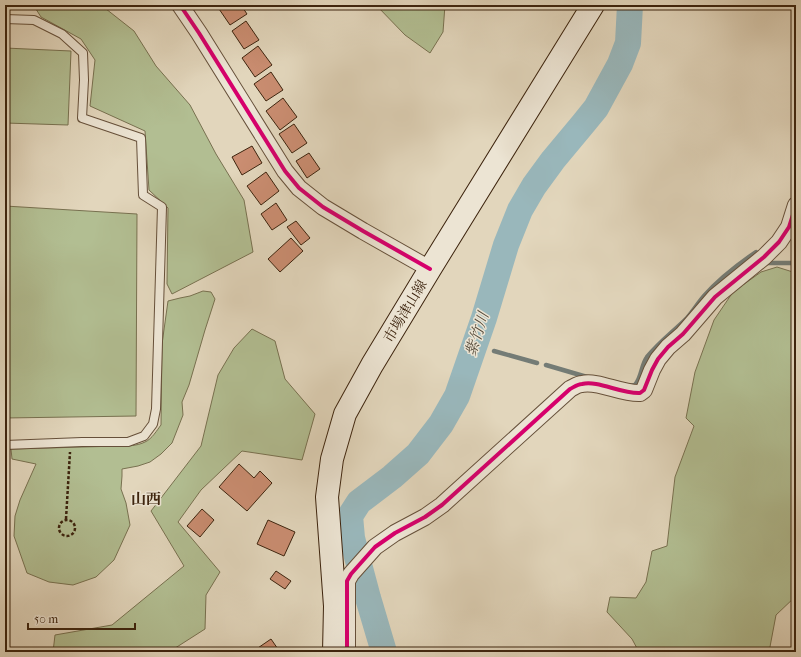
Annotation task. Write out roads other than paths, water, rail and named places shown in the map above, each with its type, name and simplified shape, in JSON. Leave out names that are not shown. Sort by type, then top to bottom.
[{"type":"main road","name":"市場津山線","points":[[334,652],[335,606],[327,497],[332,459],[345,414],[372,365],[430,269],[593,5]]},
{"type":"street","points":[[180,5],[285,171],[299,188],[323,207],[430,269]]},
{"type":"street","points":[[347,652],[347,581],[351,574],[375,548],[395,533],[425,517],[442,505],[570,390],[580,384],[589,383],[632,394],[640,394],[644,390],[658,359],[668,347],[683,334],[715,297],[764,257],[779,242],[788,227],[796,205]]},
{"type":"lane","points":[[5,19],[34,20],[62,34],[83,53],[84,80],[82,118],[141,138],[143,195],[162,207],[156,409],[154,424],[144,436],[128,442],[5,445]]},
{"type":"waterway","name":"紫竹川","points":[[384,652],[352,538],[350,516],[359,502],[392,477],[418,454],[441,424],[457,396],[484,318],[506,245],[520,210],[534,186],[553,160],[596,108],[620,64],[628,43],[630,5]]},
{"type":"waterway","points":[[630,386],[635,385],[637,382],[647,357],[687,318],[704,296],[735,267],[756,252]]},
{"type":"waterway","points":[[764,263],[796,263]]},
{"type":"waterway","points":[[494,351],[537,363]]},
{"type":"waterway","points":[[546,365],[587,377]]},
{"type":"district","name":"山西","points":[[146,499]]}]
